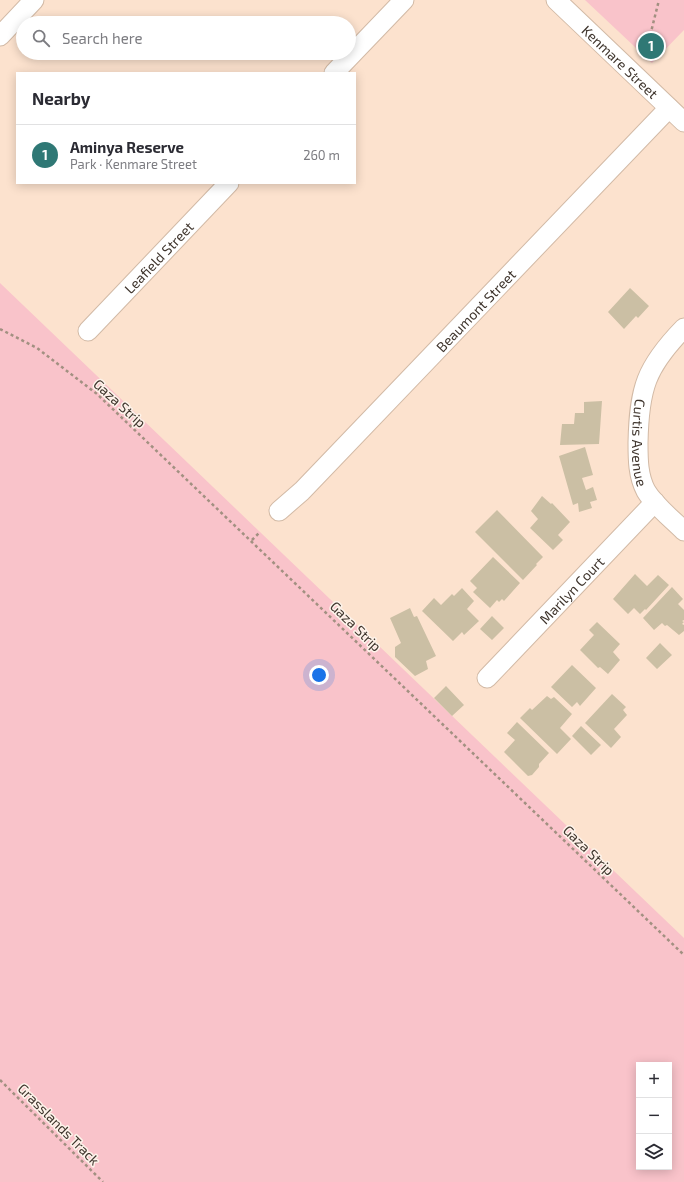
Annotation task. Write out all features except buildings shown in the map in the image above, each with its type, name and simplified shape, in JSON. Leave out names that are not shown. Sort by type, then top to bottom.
[{"type":"street","points":[[19,16],[34,0]]},
{"type":"street","points":[[356,50],[404,0]]},
{"type":"street","name":"Kenmare Street","points":[[556,0],[684,122]]},
{"type":"street","points":[[0,36],[16,19]]},
{"type":"street","points":[[335,72],[346,60]]},
{"type":"street","name":"Beaumont Street","points":[[279,511],[302,491],[669,108]]},
{"type":"street","name":"Leafield Street","points":[[88,331],[228,184]]},
{"type":"street","name":"Curtis Avenue","points":[[684,328],[662,352],[652,368],[641,398],[639,418],[639,468],[641,479],[654,502],[684,530]]},
{"type":"street","name":"Marilyn Court","points":[[488,678],[654,502]]},
{"type":"path","points":[[641,58],[649,40],[659,0]]},
{"type":"path","name":"Gaza Strip","points":[[0,329],[37,348],[97,394],[252,540],[684,955]]},
{"type":"path","points":[[252,540],[260,532]]},
{"type":"path","name":"Grasslands Track","points":[[0,1080],[103,1182]]},
{"type":"shaded area","points":[[585,0],[684,0],[684,30],[652,63]]},
{"type":"shaded area","points":[[0,283],[684,938],[684,1182],[0,1182]]},
{"type":"place","name":"Aminya Reserve","points":[[651,46]]}]
